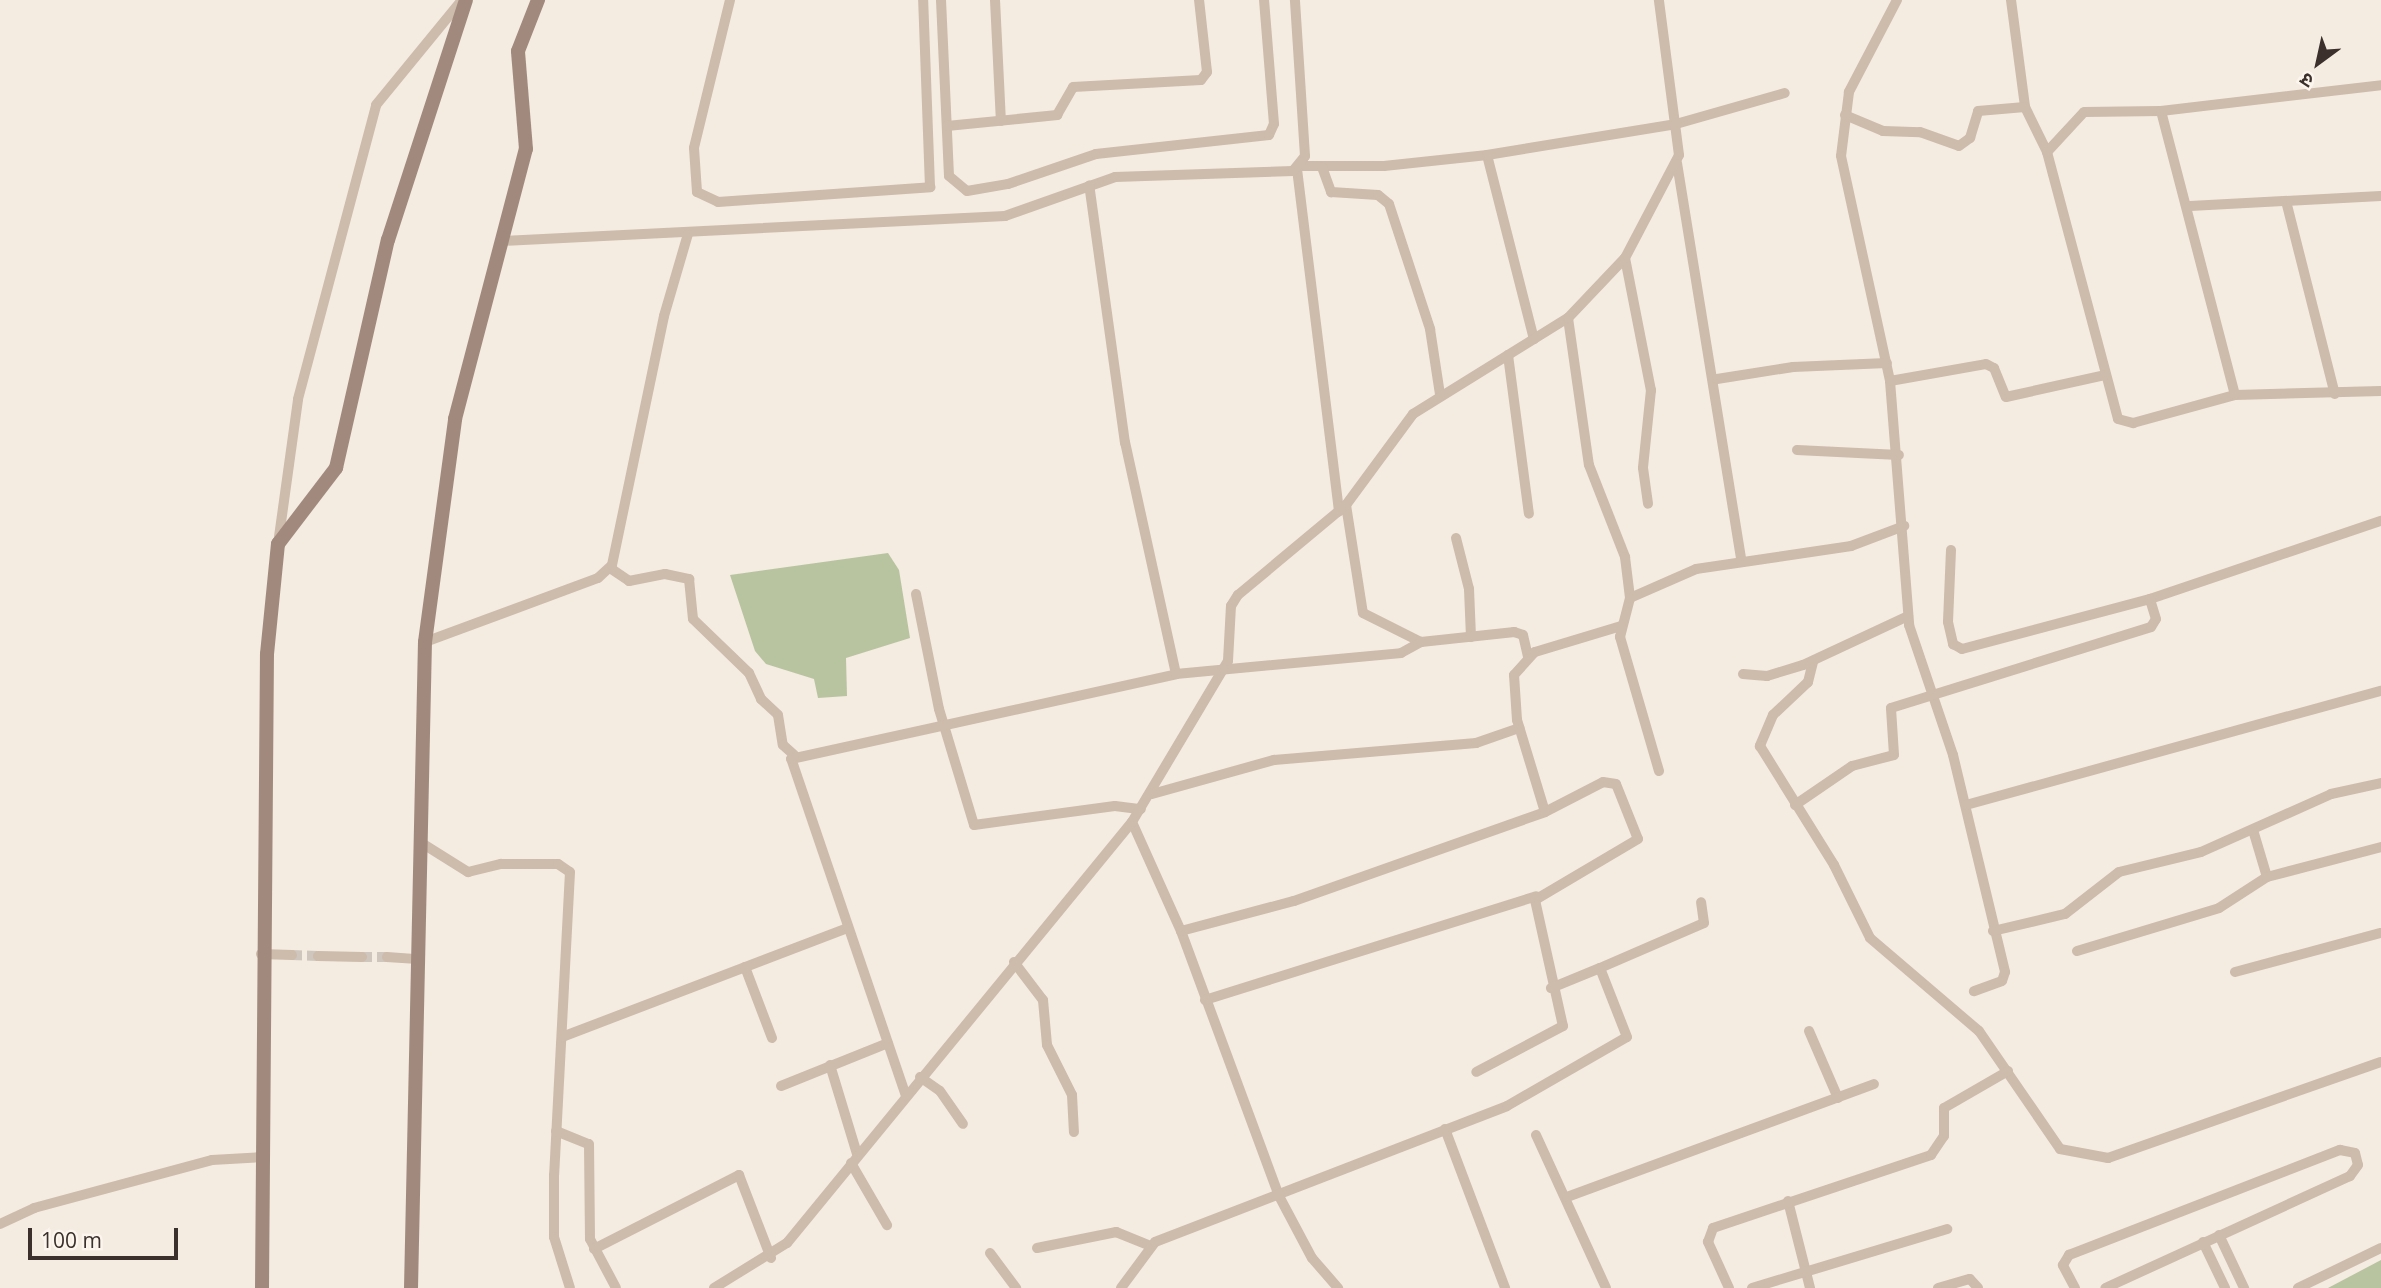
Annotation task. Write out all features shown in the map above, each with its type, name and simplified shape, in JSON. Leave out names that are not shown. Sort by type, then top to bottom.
[{"type":"main road","points":[[262,1288],[261,954],[267,654],[278,544],[336,468],[388,240],[464,0]]},
{"type":"main road","points":[[411,1288],[414,959],[425,642],[455,419],[529,130],[517,51],[538,0]]},
{"type":"street","points":[[278,544],[298,399],[376,105],[464,0]]},
{"type":"street","points":[[730,0],[694,148],[697,192],[718,202],[930,187],[923,0]]},
{"type":"street","points":[[941,0],[949,176],[967,191],[1008,184],[1096,153],[1264,139],[1274,124],[1265,0]]},
{"type":"street","points":[[995,0],[1001,121]]},
{"type":"street","points":[[947,126],[1057,115],[1073,87],[1201,80],[1207,72],[1199,0]]},
{"type":"street","points":[[1295,0],[1299,168],[1343,508],[1363,613],[1421,642]]},
{"type":"street","points":[[1659,0],[1676,124],[1677,163],[1717,379],[1741,558]]},
{"type":"street","points":[[1897,0],[1849,92],[1844,115],[1844,183],[1890,381],[1899,455],[1908,616],[1966,805],[2004,978],[1974,991]]},
{"type":"street","points":[[2011,0],[2025,107],[2048,152],[2114,413],[2124,423],[2235,395],[2381,391]]},
{"type":"street","points":[[2048,152],[2084,112],[2161,111],[2381,85]]},
{"type":"street","points":[[501,241],[688,234],[1018,214],[1115,177],[1322,167],[1487,155],[1676,124],[1785,93]]},
{"type":"street","points":[[1844,115],[1883,131],[1920,132],[1959,146],[1970,138],[1978,111],[2025,107]]},
{"type":"street","points":[[2161,111],[2190,206],[2235,395]]},
{"type":"street","points":[[1487,155],[1534,339]]},
{"type":"street","points":[[714,1288],[771,1258],[1132,822],[1152,794],[1223,669],[1234,600],[1343,508],[1407,418],[1440,394],[1568,318],[1625,258],[1677,163]]},
{"type":"street","points":[[1322,167],[1331,192],[1378,195],[1390,204],[1430,329],[1440,394]]},
{"type":"street","points":[[1089,185],[1125,443],[1176,674]]},
{"type":"street","points":[[2190,206],[2381,196]]},
{"type":"street","points":[[2286,201],[2335,394]]},
{"type":"street","points":[[425,642],[598,578],[610,568],[664,316],[688,234]]},
{"type":"street","points":[[1625,258],[1651,390],[1643,468],[1648,504]]},
{"type":"street","points":[[1568,318],[1589,466],[1623,549],[1630,598],[1621,626],[1659,771]]},
{"type":"street","points":[[1508,355],[1529,514]]},
{"type":"street","points":[[1717,379],[1887,363]]},
{"type":"street","points":[[1890,381],[1986,364],[1994,368],[2006,397],[2105,375]]},
{"type":"street","points":[[1797,450],[1899,455]]},
{"type":"street","points":[[1951,550],[1948,622],[1953,644],[1962,649],[2150,599],[2381,521]]},
{"type":"street","points":[[1630,598],[1696,569],[1741,558],[1851,546],[1904,526]]},
{"type":"street","points":[[1456,538],[1469,589],[1471,637]]},
{"type":"street","points":[[610,568],[629,582],[665,574],[690,579],[693,619],[749,673],[761,699],[778,715],[783,745],[794,755],[848,928],[906,1096]]},
{"type":"street","points":[[916,594],[944,724],[978,827],[1115,806],[1141,809]]},
{"type":"street","points":[[1795,805],[1852,766],[1892,757],[1891,708],[2151,627],[2156,619],[2150,599]]},
{"type":"street","points":[[1743,674],[1767,676],[1813,662],[1908,616]]},
{"type":"street","points":[[1545,812],[1519,727],[1514,675],[1528,656],[1621,626]]},
{"type":"street","points":[[794,755],[1176,674],[1401,653],[1421,642],[1520,633],[1528,656]]},
{"type":"street","points":[[1813,662],[1808,682],[1773,715],[1759,738],[1870,938],[1975,1026],[2008,1071],[2051,1140],[2093,1159],[2381,1062]]},
{"type":"street","points":[[1966,805],[2381,691]]},
{"type":"street","points":[[1152,794],[1274,760],[1476,743],[1519,727]]},
{"type":"street","points":[[1181,931],[1294,901],[1545,812],[1611,782],[1640,835],[1536,896],[1205,1000]]},
{"type":"street","points":[[1993,930],[2065,914],[2113,875],[2201,852],[2352,787],[2381,783]]},
{"type":"street","points":[[1132,822],[1181,931],[1279,1196],[1312,1258],[1338,1288]]},
{"type":"street","points":[[2253,830],[2267,877]]},
{"type":"street","points":[[420,842],[468,872],[501,864],[558,864],[570,872],[556,1131],[554,1237],[570,1288]]},
{"type":"street","points":[[2077,951],[2219,908],[2267,877],[2381,847]]},
{"type":"street","points":[[1476,1072],[1562,1030],[1551,988],[1536,896]]},
{"type":"street","points":[[1551,988],[1704,923],[1702,902]]},
{"type":"street","points":[[562,1037],[848,928]]},
{"type":"street","points":[[2235,972],[2381,933]]},
{"type":"street","points":[[261,954],[292,955]]},
{"type":"street","points":[[318,956],[362,957]]},
{"type":"street","points":[[387,957],[414,959]]},
{"type":"street","points":[[1014,962],[1043,1000],[1047,1045],[1072,1096],[1074,1132]]},
{"type":"street","points":[[746,967],[772,1038]]},
{"type":"street","points":[[1121,1288],[1150,1247],[1507,1106],[1626,1037],[1600,968]]},
{"type":"street","points":[[1809,1031],[1838,1098]]},
{"type":"street","points":[[781,1086],[888,1043]]},
{"type":"street","points":[[830,1065],[854,1159],[887,1226]]},
{"type":"street","points":[[1729,1288],[1709,1232],[1788,1201],[1931,1155],[1944,1136],[1944,1108],[2008,1071]]},
{"type":"street","points":[[920,1077],[940,1091],[963,1124]]},
{"type":"street","points":[[1567,1197],[1874,1084]]},
{"type":"street","points":[[1445,1129],[1505,1288]]},
{"type":"street","points":[[556,1131],[589,1144],[594,1249],[616,1288]]},
{"type":"street","points":[[1536,1135],[1567,1197],[1606,1288]]},
{"type":"street","points":[[2075,1288],[2063,1265],[2069,1255],[2340,1150],[2355,1153],[2358,1165],[2350,1176],[2105,1288]]},
{"type":"street","points":[[0,1224],[34,1208],[199,1163],[263,1157]]},
{"type":"street","points":[[594,1249],[739,1175],[771,1258]]},
{"type":"street","points":[[1788,1201],[1803,1269],[1810,1288]]},
{"type":"street","points":[[1752,1288],[1803,1269],[1947,1230]]},
{"type":"street","points":[[1037,1248],[1116,1232],[1150,1247]]},
{"type":"street","points":[[2219,1235],[2244,1288]]},
{"type":"street","points":[[2203,1242],[2225,1288]]},
{"type":"street","points":[[2298,1288],[2381,1248]]},
{"type":"street","points":[[990,1254],[1016,1288]]},
{"type":"street","points":[[1938,1288],[1964,1279],[1978,1288]]},
{"type":"green space","points":[[888,553],[899,570],[910,638],[846,658],[847,696],[818,698],[814,679],[766,664],[755,651],[730,575]]},
{"type":"green space","points":[[2381,1260],[2381,1288],[2328,1288]]},
{"type":"tunnel","points":[[292,955],[318,956]]},
{"type":"tunnel","points":[[362,957],[387,957]]}]
